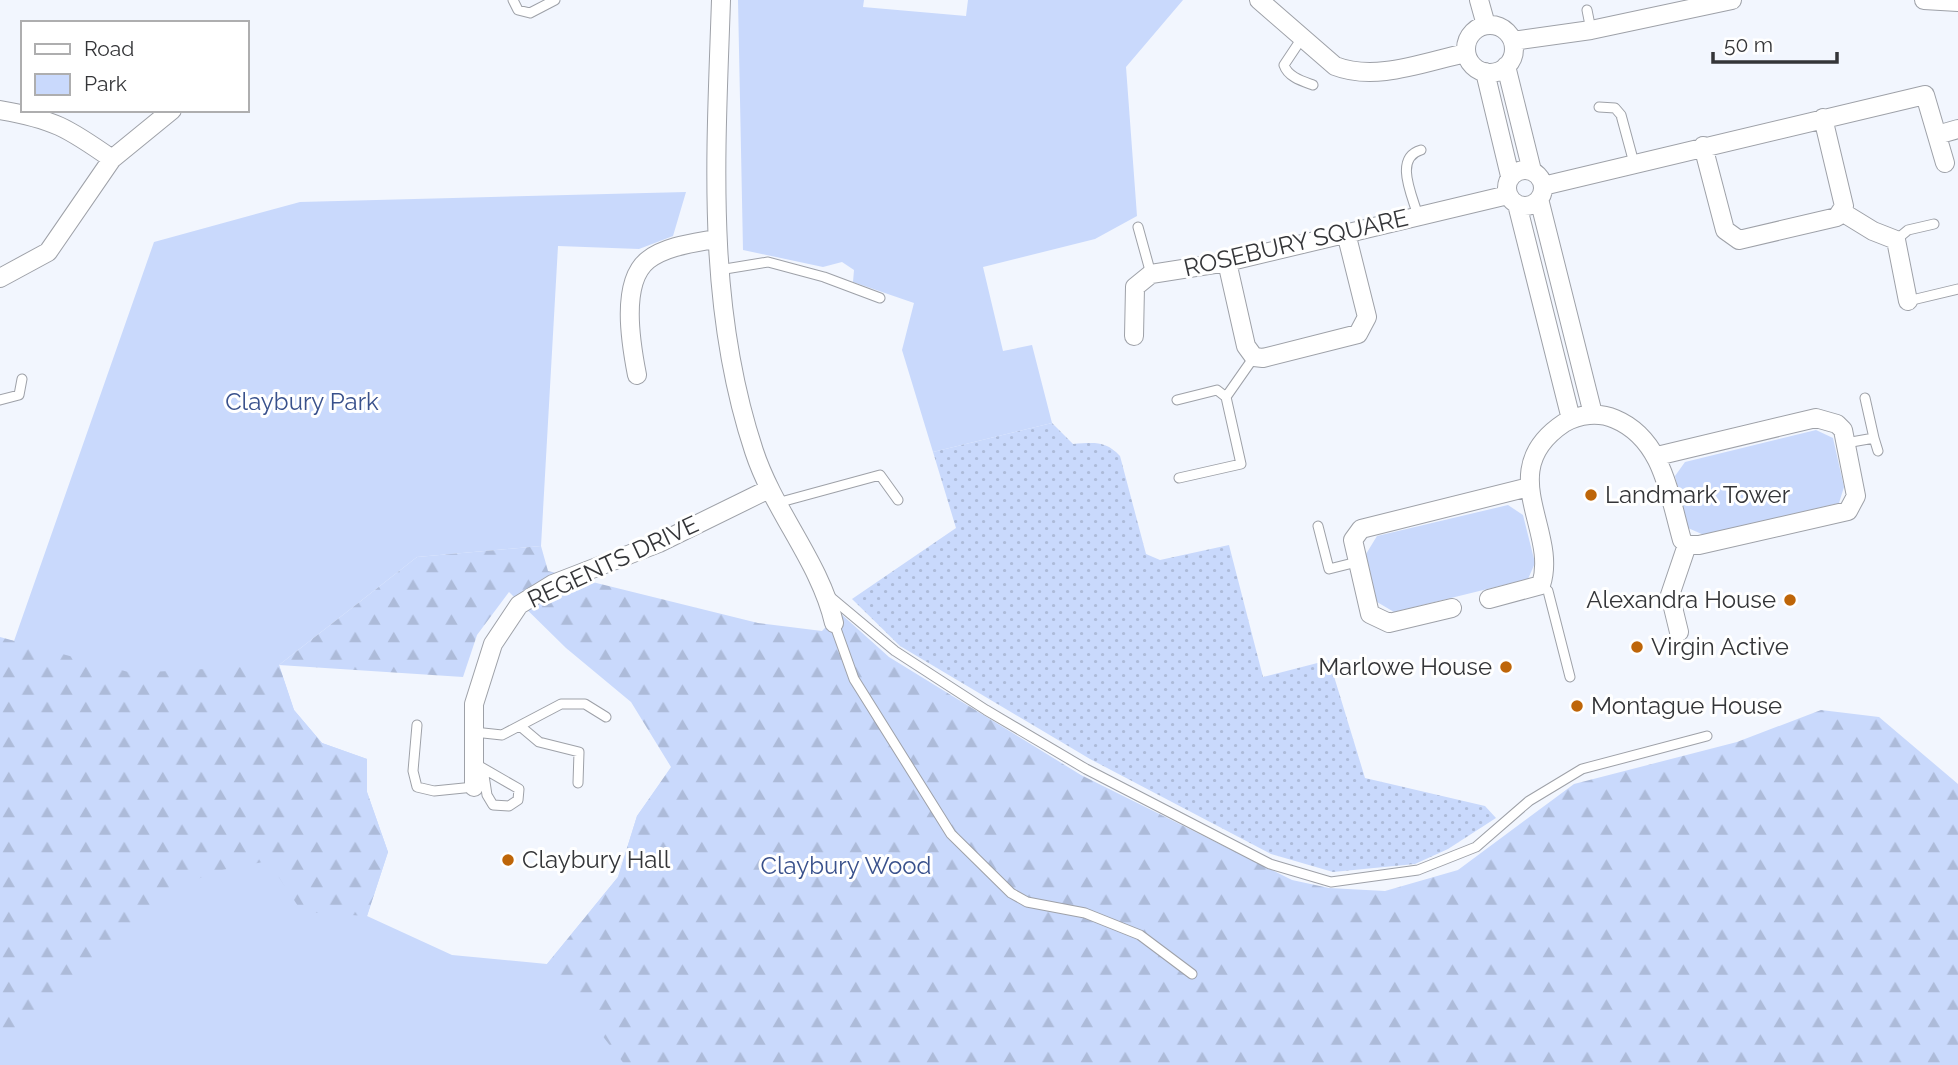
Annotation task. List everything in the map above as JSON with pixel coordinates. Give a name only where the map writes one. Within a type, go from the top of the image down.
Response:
[{"type":"street","points":[[721,0],[715,239],[734,381],[771,497],[827,594],[834,623]]},
{"type":"street","points":[[1259,0],[1335,66],[1367,74],[1466,52]]},
{"type":"street","points":[[1479,0],[1486,25]]},
{"type":"street","points":[[1513,41],[1591,30],[1732,0]]},
{"type":"street","points":[[1923,0],[1958,2]]},
{"type":"street","points":[[1486,25],[1505,30],[1513,41],[1514,53],[1499,72],[1485,72],[1471,64],[1466,52],[1470,35],[1486,25]]},
{"type":"street","points":[[1506,66],[1538,185],[1593,414]]},
{"type":"street","points":[[1485,72],[1510,176],[1507,185],[1571,419]]},
{"type":"street","points":[[1510,176],[1518,171],[1538,185],[1925,95],[1945,163]]},
{"type":"street","points":[[0,110],[37,117],[71,129],[111,159]]},
{"type":"street","points":[[0,278],[48,252],[111,159],[170,112]]},
{"type":"street","points":[[1703,146],[1725,230],[1739,240],[1837,217],[1842,212],[1844,206],[1823,118]]},
{"type":"street","points":[[1937,135],[1958,129]]},
{"type":"street","points":[[1513,200],[1530,205],[1538,185]]},
{"type":"street","name":"ROSEBURY SQUARE","points":[[1135,336],[1135,287],[1151,274],[1227,262],[1418,216],[1513,200]]},
{"type":"street","points":[[1842,212],[1873,231],[1896,240],[1908,301]]},
{"type":"street","points":[[1227,262],[1246,346],[1254,357],[1264,358],[1357,334],[1364,327],[1367,317],[1346,233]]},
{"type":"street","points":[[636,375],[629,332],[633,281],[647,260],[677,247],[715,239]]},
{"type":"street","points":[[1489,599],[1541,585],[1546,571],[1529,487],[1536,451],[1554,430],[1571,419],[1593,414],[1611,416],[1628,424],[1657,456],[1682,540],[1687,545],[1699,545],[1848,511],[1856,496],[1843,430],[1837,424],[1815,418],[1657,456]]},
{"type":"street","points":[[1452,608],[1390,624],[1370,614],[1352,543],[1361,529],[1529,487]]},
{"type":"street","name":"REGENTS DRIVE","points":[[474,787],[479,766],[474,732],[474,704],[493,644],[519,606],[553,584],[771,497]]},
{"type":"street","points":[[1679,632],[1670,594],[1687,545]]},
{"type":"lane","points":[[513,0],[518,10],[530,13],[555,0]]},
{"type":"lane","points":[[1587,10],[1591,30]]},
{"type":"lane","points":[[1302,38],[1284,65],[1286,71],[1313,85]]},
{"type":"lane","points":[[1599,107],[1615,108],[1621,115],[1634,163]]},
{"type":"lane","points":[[1418,216],[1405,168],[1409,157],[1421,150]]},
{"type":"lane","points":[[1896,240],[1908,230],[1934,224]]},
{"type":"lane","points":[[1138,227],[1151,274]]},
{"type":"lane","points":[[719,270],[768,262],[824,277],[880,298]]},
{"type":"lane","points":[[1908,301],[1958,289]]},
{"type":"lane","points":[[1226,397],[1254,357]]},
{"type":"lane","points":[[0,400],[19,395],[22,379]]},
{"type":"lane","points":[[1177,400],[1217,390],[1226,397],[1241,464],[1179,478]]},
{"type":"lane","points":[[1865,398],[1878,451]]},
{"type":"lane","points":[[1846,443],[1874,438]]},
{"type":"lane","points":[[771,497],[880,475],[898,500]]},
{"type":"lane","points":[[1318,526],[1329,569],[1357,562]]},
{"type":"lane","points":[[1541,585],[1548,591],[1570,677]]},
{"type":"lane","points":[[827,594],[895,651],[986,710],[1086,769],[1270,864],[1331,882],[1418,870],[1476,847],[1529,801],[1582,769],[1707,736]]},
{"type":"lane","points":[[834,623],[854,679],[951,834],[1011,893],[1027,902],[1085,913],[1140,935],[1192,974]]},
{"type":"lane","points":[[474,732],[502,735],[561,704],[585,704],[606,717]]},
{"type":"lane","points":[[417,725],[413,771],[416,787],[434,791],[474,787]]},
{"type":"lane","points":[[520,726],[539,742],[579,752],[578,783]]},
{"type":"lane","points":[[479,766],[519,789],[518,800],[509,806],[493,805],[487,795],[479,766]]},
{"type":"green space","points":[[738,0],[864,0],[863,7],[966,16],[968,0],[1183,0],[1126,67],[1137,216],[1095,239],[983,267],[1003,351],[1032,345],[1052,423],[933,452],[902,350],[914,303],[853,282],[854,270],[842,262],[823,267],[743,250]]},
{"type":"green space","name":"Claybury Park","points":[[686,192],[673,236],[639,249],[558,246],[541,546],[417,557],[279,665],[294,710],[322,743],[367,759],[367,792],[388,852],[367,916],[452,955],[547,964],[618,877],[637,816],[671,768],[1099,1065],[0,1065],[0,638],[14,641],[154,242],[300,202]]},
{"type":"green space","points":[[1052,423],[1073,444],[1104,445],[1120,456],[1146,554],[1160,560],[1229,545],[1263,677],[1329,660],[1365,778],[1485,806],[1496,818],[1448,849],[1415,864],[1333,872],[1271,854],[1090,759],[900,646],[852,599],[956,528],[933,452]]},
{"type":"green space","points":[[1816,430],[1833,438],[1844,487],[1839,503],[1704,535],[1688,528],[1675,476],[1685,462]]},
{"type":"green space","points":[[1508,505],[1523,515],[1535,563],[1528,579],[1394,612],[1377,602],[1366,554],[1377,536]]},
{"type":"green space","name":"Claybury Wood","points":[[541,546],[548,571],[758,623],[822,631],[840,613],[889,657],[1081,775],[1292,880],[1329,888],[1385,891],[1458,870],[1574,784],[1737,742],[1821,710],[1879,717],[1958,784],[1958,1065],[625,1065],[547,964],[618,877],[637,816],[671,767],[631,702],[566,648],[509,592],[477,635],[463,677],[279,665],[417,557]]},
{"type":"green space","points":[[0,637],[132,673],[279,665],[294,710],[322,743],[367,759],[367,792],[388,852],[367,916],[302,912],[268,861],[212,872],[157,900],[12,1041],[0,1049]]},
{"type":"place","name":"Landmark Tower","points":[[1591,495]]},
{"type":"place","name":"Alexandra House","points":[[1790,600]]},
{"type":"place","name":"Virgin Active","points":[[1637,647]]},
{"type":"place","name":"Marlowe House","points":[[1506,667]]},
{"type":"place","name":"Montague House","points":[[1577,706]]},
{"type":"place","name":"Claybury Hall","points":[[508,860]]}]
